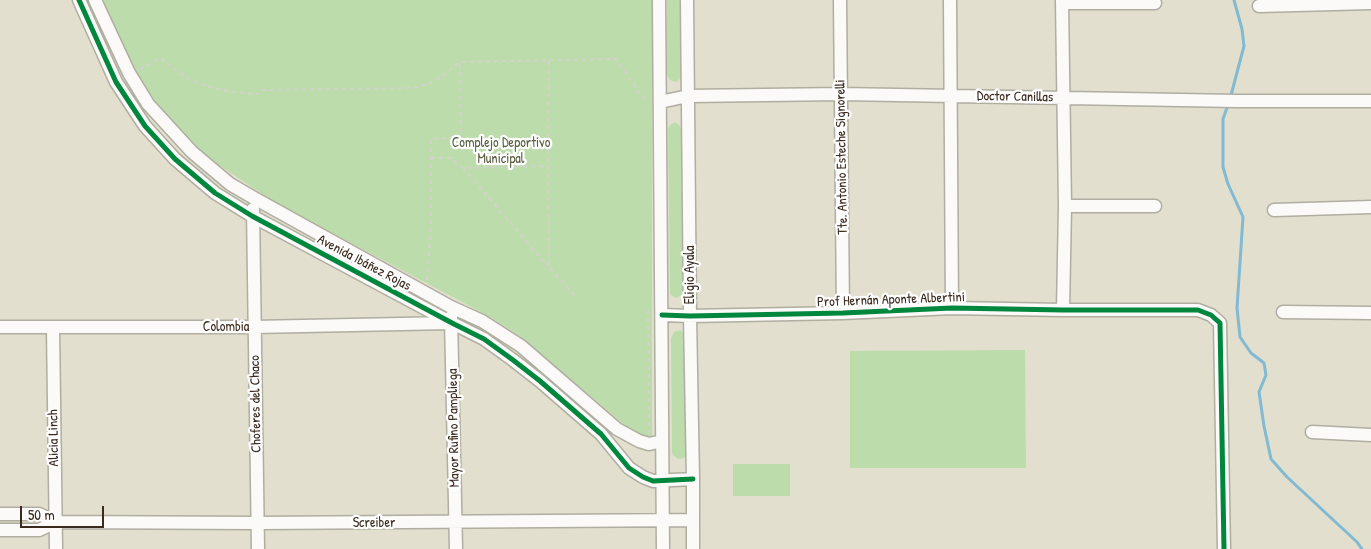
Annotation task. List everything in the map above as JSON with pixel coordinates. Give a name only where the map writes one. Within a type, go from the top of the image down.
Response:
[{"type":"street","name":"Avenida Ibáñez Rojas","points":[[79,0],[116,82],[145,126],[175,159],[215,193],[252,216],[484,339],[540,381],[601,434],[629,468],[643,477],[653,480],[693,479]]},
{"type":"street","name":"Avenida Ibáñez Rojas","points":[[95,0],[130,73],[148,104],[192,152],[230,184],[451,307],[482,320],[521,346],[617,429],[639,441],[649,444],[662,441]]},
{"type":"street","name":"Eligio Ayala","points":[[659,0],[663,549]]},
{"type":"street","name":"Eligio Ayala","points":[[687,0],[693,549]]},
{"type":"street","name":"Tte. Antonio Esteche Signorelli","points":[[840,0],[843,313]]},
{"type":"street","points":[[950,0],[952,308]]},
{"type":"street","points":[[1063,310],[1064,97],[1062,1],[1155,3]]},
{"type":"street","points":[[1259,6],[1371,3]]},
{"type":"street","name":"Doctor Canillas","points":[[660,102],[688,96],[841,94],[1217,101],[1371,101]]},
{"type":"street","name":"Choferes del Chaco","points":[[254,198],[252,216],[258,549]]},
{"type":"street","points":[[1064,206],[1155,206]]},
{"type":"street","points":[[1274,210],[1371,207]]},
{"type":"street","name":"Mayor Rufino Pampliega","points":[[451,307],[456,549]]},
{"type":"street","name":"Prof Hernán Aponte Albertini","points":[[662,315],[843,313],[952,308],[1198,310],[1211,314],[1220,323],[1224,549]]},
{"type":"street","points":[[1283,312],[1371,313]]},
{"type":"street","name":"Colombia","points":[[0,327],[254,327],[452,323]]},
{"type":"street","name":"Alicia Linch","points":[[52,327],[56,549]]},
{"type":"street","points":[[1312,432],[1371,435]]},
{"type":"street","name":"Screiber","points":[[0,514],[39,514],[56,522],[258,523],[693,520]]},
{"type":"street","name":"Screiber","points":[[0,530],[39,530],[56,522]]},
{"type":"path","points":[[143,75],[140,69],[162,58],[179,73],[199,84],[231,92],[259,94],[261,90],[414,88],[430,83],[460,62],[616,60],[647,102],[647,93]]},
{"type":"path","points":[[549,61],[549,267]]},
{"type":"path","points":[[422,277],[427,280],[431,227],[430,139],[461,137],[460,62]]},
{"type":"path","points":[[431,158],[451,158],[463,168],[577,298]]},
{"type":"path","points":[[463,168],[548,166]]},
{"type":"path","points":[[647,435],[649,433],[648,306]]},
{"type":"green space","name":"Complejo Deportivo Municipal","points":[[103,0],[652,0],[652,436],[646,439],[631,430],[518,335],[492,318],[274,202],[194,148],[158,105],[137,74]]},
{"type":"green space","points":[[667,0],[681,0],[681,78],[676,82],[670,80],[667,75]]},
{"type":"green space","points":[[675,122],[681,129],[683,292],[682,295],[676,298],[670,292],[668,129]]},
{"type":"green space","points":[[680,330],[685,334],[687,452],[684,458],[678,459],[672,452],[671,338],[674,332]]},
{"type":"green space","points":[[1025,350],[1026,468],[850,468],[850,351]]},
{"type":"green space","points":[[733,464],[790,464],[790,496],[733,496]]},
{"type":"waterway","points":[[1230,99],[1244,46],[1242,29],[1234,0]]},
{"type":"waterway","points":[[1228,105],[1223,119],[1223,167],[1228,184],[1243,217],[1237,308],[1240,337],[1251,353],[1264,363],[1266,375],[1259,392],[1271,459],[1287,477],[1357,542],[1362,549]]},
{"type":"cycle path","points":[[79,0],[116,82],[145,126],[175,159],[215,193],[252,216],[484,339],[540,381],[601,434],[629,468],[643,477],[653,481],[693,479]]},
{"type":"cycle path","points":[[662,315],[843,313],[952,308],[1198,310],[1211,315],[1220,323],[1224,549]]}]
